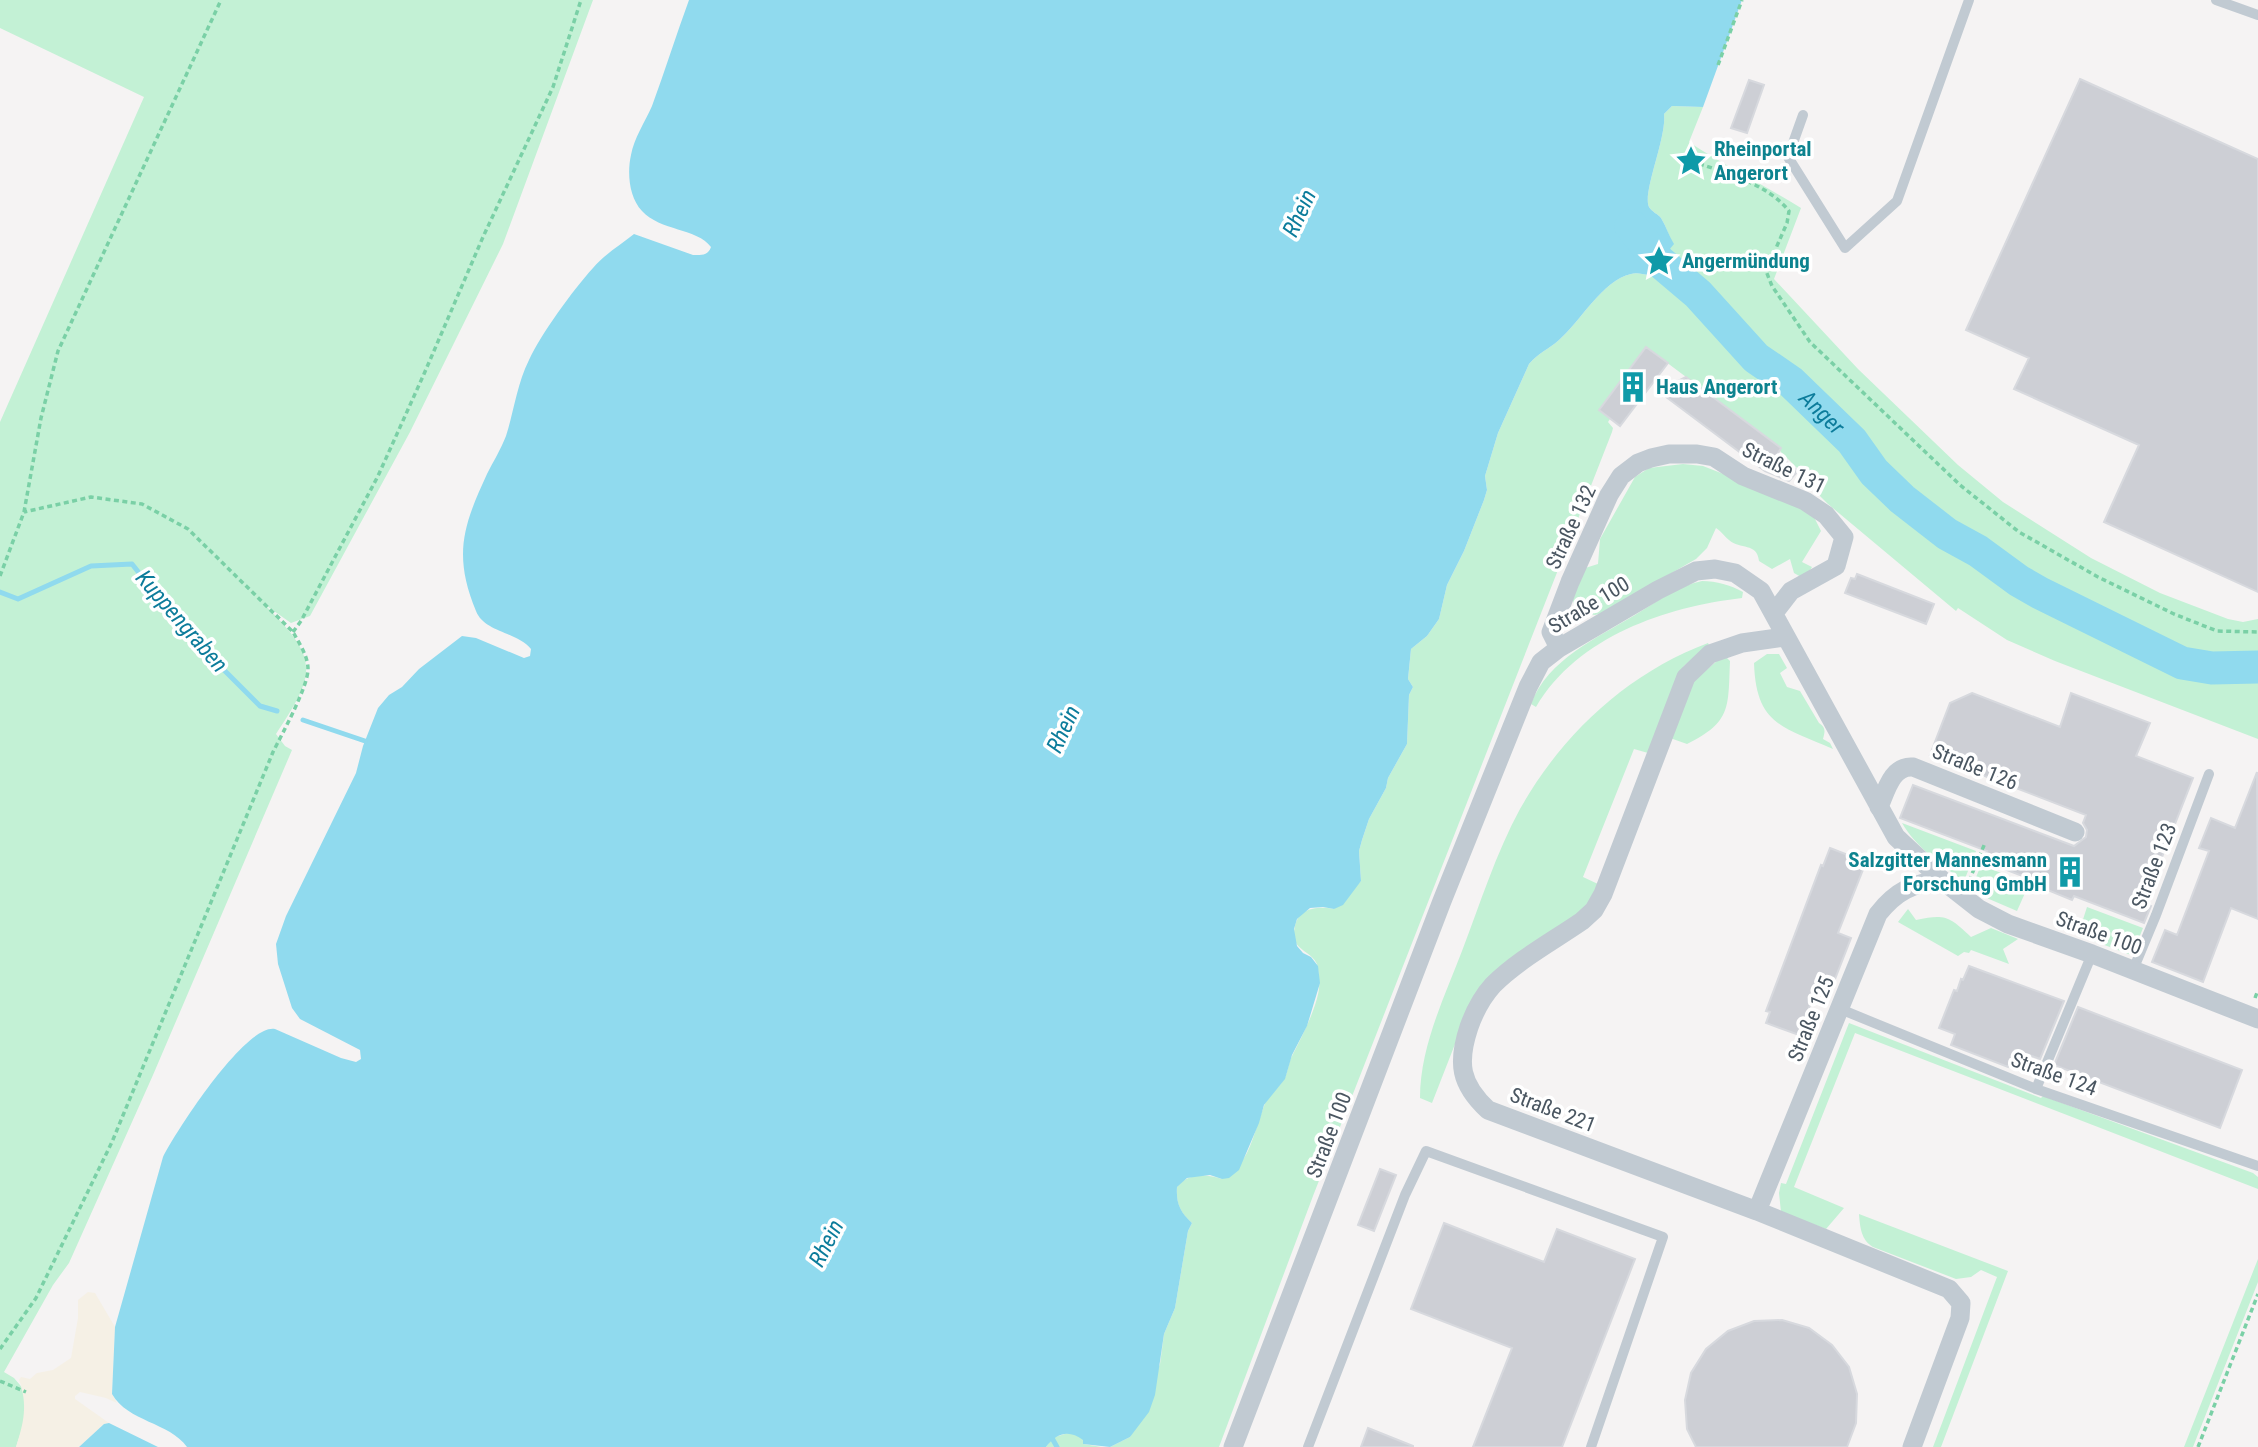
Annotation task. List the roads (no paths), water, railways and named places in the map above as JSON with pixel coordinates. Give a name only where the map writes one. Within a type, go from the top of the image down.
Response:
[{"type":"street","name":"Straße 131","points":[[1669,454],[1714,457],[1743,477],[1805,501],[1826,515],[1844,537],[1836,566],[1791,592],[1774,613]]},
{"type":"street","name":"Straße 132","points":[[1559,648],[1551,632],[1609,495],[1621,476],[1638,463],[1669,454]]},
{"type":"street","name":"Straße 100","points":[[1233,1447],[1442,901],[1528,687],[1541,662],[1559,648],[1696,571],[1715,569],[1735,573],[1761,591],[1896,837],[1942,880],[1979,909],[2008,924],[2258,1019]]},
{"type":"street","name":"Straße 221","points":[[1785,637],[1742,643],[1710,654],[1686,677],[1604,894],[1594,910],[1582,921],[1492,986],[1474,1014],[1463,1044],[1461,1063],[1465,1080],[1474,1097],[1488,1110],[1757,1211],[1949,1289],[1961,1303],[1960,1318],[1912,1447]]},
{"type":"street","name":"Straße 126","points":[[1879,807],[1890,781],[1898,771],[1905,766],[1913,767],[2075,832]]},
{"type":"street","name":"Straße 125","points":[[1757,1211],[1878,914],[1900,891],[1942,880]]},
{"type":"lane","points":[[1804,115],[1788,157],[1845,248],[1897,201],[1969,0]]},
{"type":"lane","points":[[2216,0],[2258,15]]},
{"type":"lane","name":"Straße 123","points":[[2133,970],[2209,775]]},
{"type":"lane","points":[[2036,1089],[2092,954]]},
{"type":"lane","name":"Straße 124","points":[[1840,1009],[2036,1089],[2258,1167]]},
{"type":"lane","points":[[1308,1447],[1405,1195],[1426,1151],[1663,1237],[1591,1447]]},
{"type":"water","name":"Rhein","points":[[689,0],[1742,0],[1703,107],[1672,106],[1664,114],[1648,200],[1649,207],[1661,218],[1674,244],[1648,275],[1633,273],[1611,284],[1559,340],[1532,360],[1498,433],[1485,476],[1487,490],[1484,500],[1447,585],[1439,619],[1427,636],[1411,649],[1408,679],[1413,687],[1409,695],[1407,744],[1369,819],[1359,851],[1361,881],[1343,905],[1334,909],[1310,908],[1297,919],[1294,929],[1297,946],[1318,966],[1320,983],[1307,1026],[1292,1055],[1285,1079],[1264,1105],[1239,1170],[1229,1178],[1210,1175],[1187,1178],[1177,1187],[1180,1207],[1192,1223],[1188,1231],[1175,1308],[1164,1334],[1155,1395],[1149,1412],[1130,1437],[1110,1447],[1083,1444],[1083,1440],[1073,1434],[1063,1434],[1054,1438],[1046,1447],[187,1447],[170,1432],[128,1411],[112,1394],[115,1327],[163,1157],[213,1081],[247,1043],[262,1032],[275,1029],[341,1058],[356,1062],[361,1059],[360,1050],[300,1019],[292,1008],[278,964],[276,944],[286,916],[356,773],[378,708],[389,695],[462,636],[476,638],[524,658],[530,656],[531,649],[525,643],[493,628],[480,618],[469,591],[463,557],[472,509],[506,436],[521,378],[541,338],[593,268],[634,234],[693,255],[701,255],[710,250],[711,247],[697,236],[658,222],[642,211],[634,199],[629,177],[632,149],[652,106]]},
{"type":"water","points":[[109,1423],[158,1447],[79,1447],[104,1424]]},
{"type":"waterway","name":"Anger","points":[[1631,226],[1659,261],[1698,294],[1756,358],[1791,382],[1852,441],[1874,472],[1902,499],[1947,534],[1978,551],[2040,593],[2182,663],[2212,668],[2258,667]]},
{"type":"waterway","name":"Kuppengraben","points":[[0,592],[18,599],[91,566],[132,564],[185,631],[260,706],[277,711]]},
{"type":"waterway","name":"Kuppengraben","points":[[303,720],[365,741]]},
{"type":"waterway","points":[[1052,1438],[1057,1447]]},
{"type":"place","name":"Rheinportal Angerort","points":[[1691,161]]},
{"type":"place","name":"Angermündung","points":[[1659,261]]},
{"type":"place","name":"Haus Angerort","points":[[1633,387]]},
{"type":"place","name":"Salzgitter Mannesmann Forschung GmbH","points":[[2070,872]]}]
